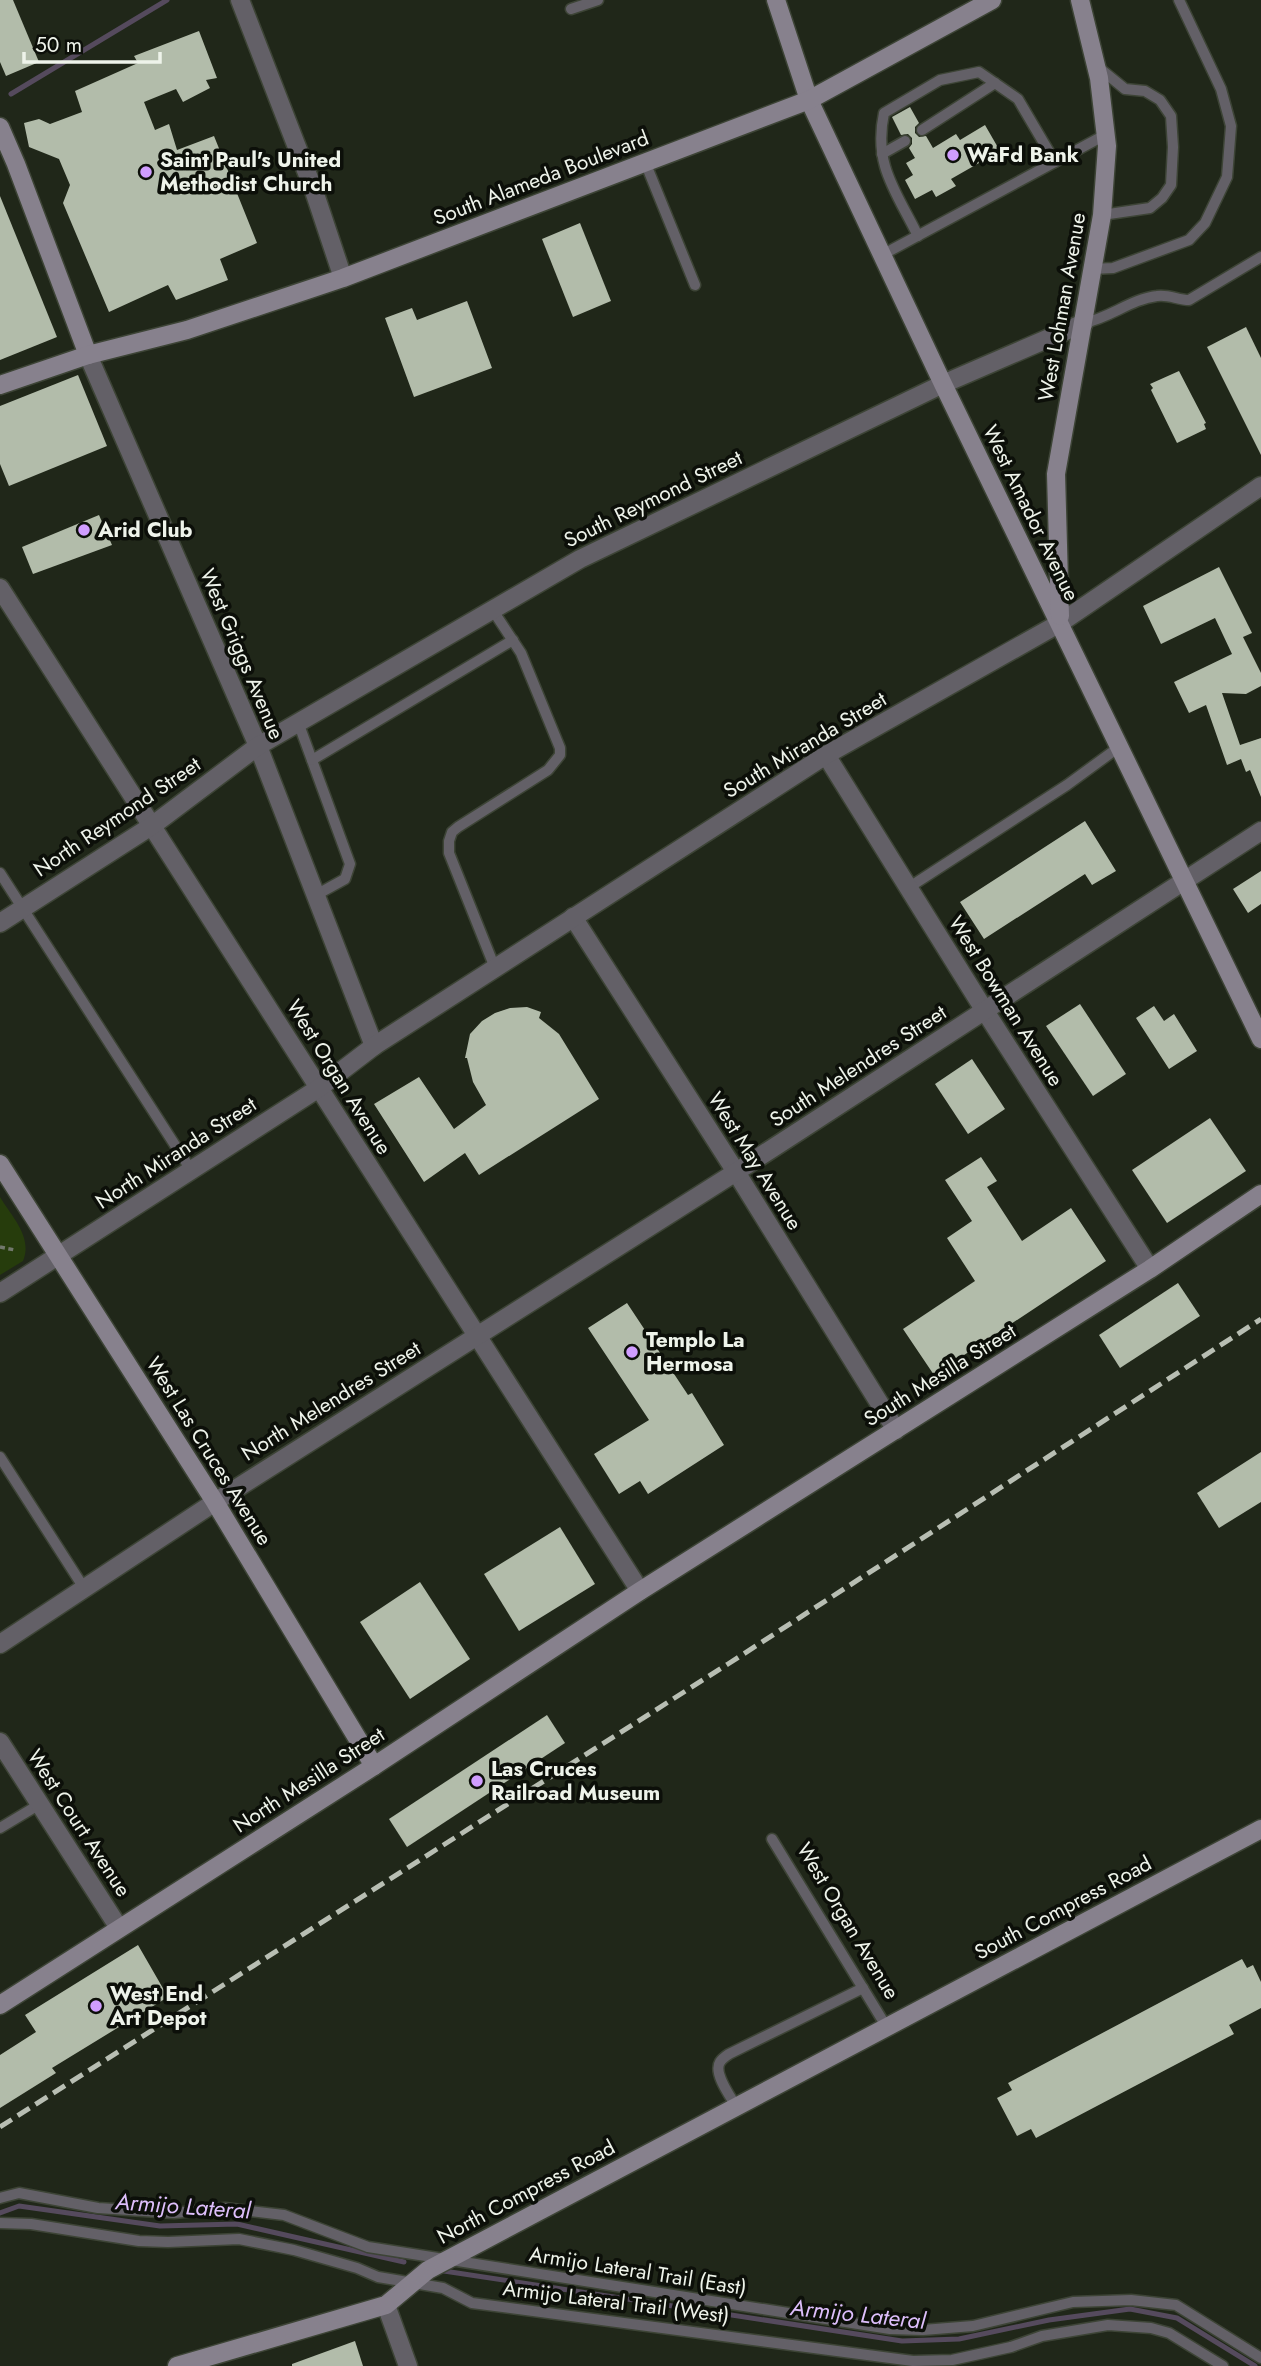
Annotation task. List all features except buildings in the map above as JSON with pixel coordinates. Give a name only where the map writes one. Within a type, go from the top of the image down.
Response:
[{"type":"street","points":[[240,0],[314,191],[343,278]]},
{"type":"street","name":"West Amador Avenue","points":[[776,0],[809,100],[943,384],[1261,1039]]},
{"type":"street","name":"South Alameda Boulevard","points":[[0,385],[88,355],[187,330],[343,278],[809,100],[992,0]]},
{"type":"street","name":"West Lohman Avenue","points":[[1060,623],[1056,474],[1102,215],[1107,146],[1095,64],[1080,0]]},
{"type":"street","name":"West Griggs Avenue","points":[[0,127],[88,355],[258,746],[374,1046]]},
{"type":"street","name":"South Reymond Street","points":[[258,746],[580,559],[943,384],[1084,323]]},
{"type":"street","name":"South Miranda Street","points":[[374,1046],[826,755],[1060,623],[1261,486]]},
{"type":"street","name":"West Organ Avenue","points":[[0,588],[640,1591]]},
{"type":"street","name":"North Reymond Street","points":[[0,923],[153,825],[258,746]]},
{"type":"street","name":"West Bowman Avenue","points":[[826,755],[1150,1269]]},
{"type":"street","name":"South Melendres Street","points":[[477,1336],[736,1172],[1261,831]]},
{"type":"street","name":"West May Avenue","points":[[573,917],[896,1430]]},
{"type":"street","name":"North Miranda Street","points":[[0,1293],[319,1088],[374,1046]]},
{"type":"street","name":"West Las Cruces Avenue","points":[[0,1164],[215,1502],[374,1766]]},
{"type":"street","name":"South Mesilla Street","points":[[640,1591],[1150,1269],[1261,1194]]},
{"type":"street","name":"North Melendres Street","points":[[0,1644],[215,1502],[477,1336]]},
{"type":"street","name":"North Mesilla Street","points":[[0,2004],[374,1766],[640,1591]]},
{"type":"street","name":"West Court Avenue","points":[[0,1742],[119,1928]]},
{"type":"street","name":"South Compress Road","points":[[886,2026],[1261,1829]]},
{"type":"street","name":"North Compress Road","points":[[177,2366],[386,2305],[428,2270],[886,2026]]},
{"type":"street","points":[[386,2305],[408,2366]]},
{"type":"lane","points":[[571,9],[598,0]]},
{"type":"lane","points":[[1092,269],[1113,268],[1189,240],[1205,223],[1227,177],[1231,126],[1221,89],[1180,0]]},
{"type":"lane","points":[[1095,64],[1125,89],[1145,92],[1160,100],[1171,116],[1173,147],[1171,185],[1162,198],[1150,208],[1102,215]]},
{"type":"lane","points":[[918,236],[883,165],[880,135],[884,113],[940,80],[979,72],[1018,99],[1055,162]]},
{"type":"lane","points":[[922,130],[995,83]]},
{"type":"lane","points":[[882,255],[1105,135]]},
{"type":"lane","points":[[882,154],[905,141]]},
{"type":"lane","points":[[645,162],[695,285]]},
{"type":"lane","points":[[1084,323],[1108,317],[1154,296],[1189,300],[1261,257]]},
{"type":"lane","points":[[492,609],[513,640],[557,739],[560,755],[548,770],[458,827],[452,832],[449,841],[453,863],[495,968]]},
{"type":"lane","points":[[312,760],[513,640]]},
{"type":"lane","points":[[298,722],[350,864],[345,879],[316,895]]},
{"type":"lane","points":[[908,888],[1067,785],[1119,747]]},
{"type":"lane","points":[[0,873],[191,1170]]},
{"type":"lane","points":[[0,1457],[85,1588]]},
{"type":"lane","points":[[0,1828],[40,1804]]},
{"type":"lane","name":"West Organ Avenue","points":[[772,1839],[886,2026]]},
{"type":"lane","points":[[736,2106],[718,2069],[729,2054],[863,1988]]},
{"type":"lane","name":"Armijo Lateral Trail (East)","points":[[0,2198],[19,2193],[98,2208],[174,2213],[225,2208],[284,2215],[368,2247],[890,2329],[923,2330],[974,2326],[1073,2302],[1131,2300],[1176,2305],[1261,2358]]},
{"type":"lane","name":"Armijo Lateral Trail (West)","points":[[0,2223],[31,2224],[139,2241],[239,2239],[294,2250],[357,2268],[378,2277],[443,2288],[472,2303],[913,2361],[952,2360],[1072,2329],[1108,2325],[1151,2328],[1169,2333],[1223,2366]]},
{"type":"path","points":[[0,1247],[15,1250]]},
{"type":"green space","points":[[0,1197],[20,1228],[25,1252],[23,1261],[0,1275]]},
{"type":"waterway","points":[[11,94],[167,0]]},
{"type":"waterway","name":"Armijo Lateral","points":[[0,2213],[19,2206],[160,2226],[237,2224],[404,2262]]},
{"type":"waterway","name":"Armijo Lateral","points":[[444,2271],[902,2341],[959,2339],[1049,2320],[1130,2309],[1177,2318],[1255,2366]]},
{"type":"railway","points":[[0,2127],[728,1664],[1261,1319]]},
{"type":"place","name":"WaFd Bank","points":[[953,155]]},
{"type":"place","name":"Saint Paul's United Methodist Church","points":[[146,172]]},
{"type":"place","name":"Arid Club","points":[[84,530]]},
{"type":"place","name":"Templo La Hermosa","points":[[632,1352]]},
{"type":"place","name":"Las Cruces Railroad Museum","points":[[477,1781]]},
{"type":"place","name":"West End Art Depot","points":[[96,2006]]}]
